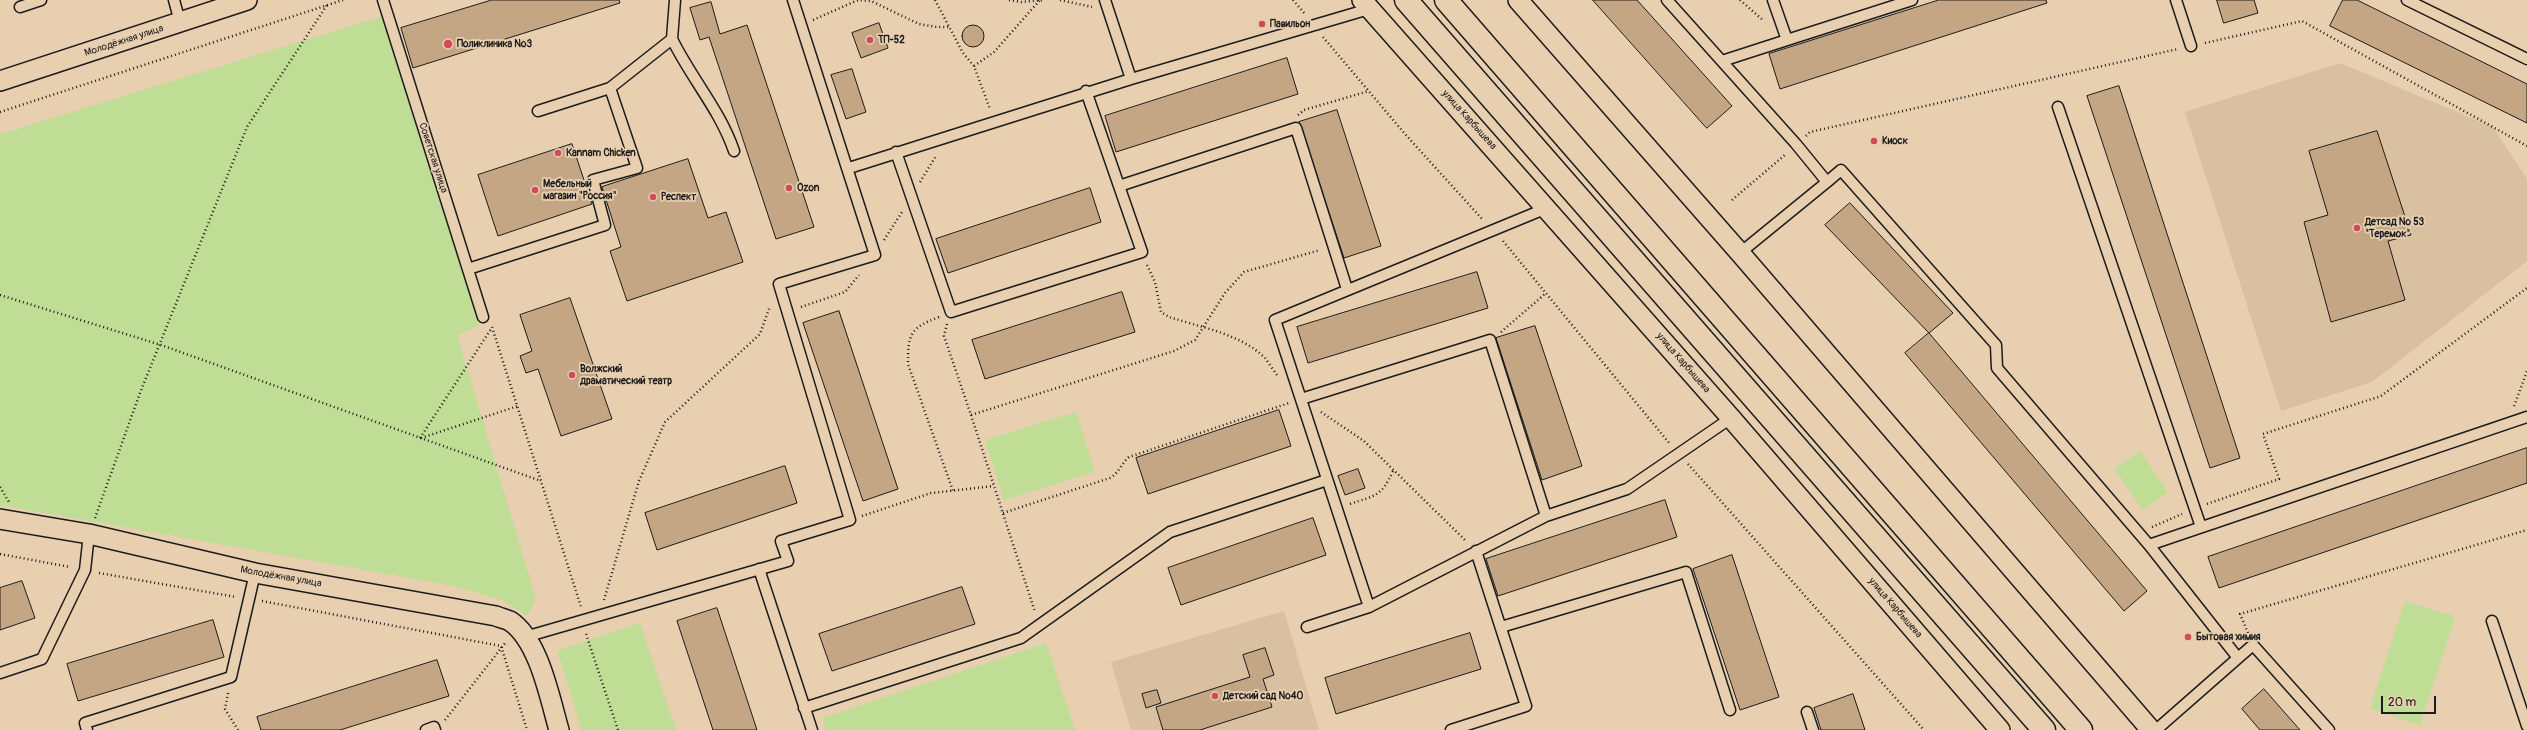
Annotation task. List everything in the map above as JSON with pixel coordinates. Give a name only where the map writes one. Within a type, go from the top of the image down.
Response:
[{"type":"street","name":"Молодёжная улица","points":[[0,81],[247,0]]},
{"type":"street","points":[[1406,0],[2044,730]]},
{"type":"street","points":[[1446,0],[2081,730]]},
{"type":"street","points":[[1518,0],[1740,253],[2151,730]]},
{"type":"street","name":"улица Карбышева","points":[[1366,4],[1731,418],[2000,730]]},
{"type":"street","name":"Молодёжная улица","points":[[0,519],[89,534],[255,573],[496,616],[510,621],[523,634],[539,664],[559,730]]},
{"type":"lane","points":[[20,7],[41,0]]},
{"type":"lane","points":[[174,0],[180,22]]},
{"type":"lane","name":"Советская улица","points":[[383,0],[483,317]]},
{"type":"lane","points":[[675,0],[672,39],[682,59],[726,127],[734,151]]},
{"type":"lane","points":[[523,634],[788,561],[782,541],[850,520],[779,284],[875,255],[849,168],[793,0]]},
{"type":"lane","points":[[1105,0],[1131,79]]},
{"type":"lane","points":[[1667,0],[1796,144],[1827,182]]},
{"type":"lane","points":[[1773,0],[1787,40]]},
{"type":"lane","points":[[1722,61],[1912,0]]},
{"type":"lane","points":[[2176,0],[2191,46]]},
{"type":"lane","points":[[2407,0],[2527,60]]},
{"type":"lane","points":[[849,168],[1086,91],[1313,25],[1366,4]]},
{"type":"lane","points":[[538,111],[610,88],[672,39]]},
{"type":"lane","points":[[468,269],[605,225],[593,180],[637,168],[610,88]]},
{"type":"lane","points":[[896,152],[951,312],[1142,252],[1086,91]]},
{"type":"lane","points":[[2058,107],[2201,527]]},
{"type":"lane","points":[[1120,186],[1296,128],[1347,289]]},
{"type":"lane","points":[[1740,253],[1841,170],[1996,345],[1997,368],[2149,545],[2238,658]]},
{"type":"lane","points":[[1369,607],[1275,320],[1347,289],[1547,208]]},
{"type":"lane","points":[[1301,399],[1490,340],[1546,516]]},
{"type":"lane","points":[[2149,545],[2527,417]]},
{"type":"lane","points":[[1307,627],[1369,607],[1546,516],[1626,489],[1731,418]]},
{"type":"lane","points":[[804,708],[1021,638],[1170,532],[1328,480]]},
{"type":"lane","points":[[0,673],[42,659],[85,570],[89,534]]},
{"type":"lane","points":[[1451,730],[1526,706],[1476,551]]},
{"type":"lane","points":[[759,569],[812,730]]},
{"type":"lane","points":[[1501,627],[1686,572],[1730,710]]},
{"type":"lane","points":[[87,730],[85,723],[232,677],[255,573]]},
{"type":"lane","points":[[2492,621],[2527,726]]},
{"type":"lane","points":[[2156,730],[2253,645],[2329,730]]},
{"type":"lane","points":[[1807,712],[1813,730]]},
{"type":"lane","points":[[426,730],[438,727]]},
{"type":"path","points":[[0,112],[343,0]]},
{"type":"path","points":[[802,26],[858,0],[871,1],[884,6],[919,24],[949,27]]},
{"type":"path","points":[[935,0],[963,53],[974,66],[994,121]]},
{"type":"path","points":[[1009,0],[1021,2],[1044,0]]},
{"type":"path","points":[[974,66],[994,52],[1040,0]]},
{"type":"path","points":[[1060,0],[1080,3],[1110,14]]},
{"type":"path","points":[[1293,0],[1369,91],[1493,230],[1678,454],[1924,730]]},
{"type":"path","points":[[89,534],[140,393],[161,345],[208,220],[247,127],[327,5]]},
{"type":"path","points":[[1732,200],[1810,132],[2302,21],[2527,146]]},
{"type":"path","points":[[1296,128],[1297,115],[1304,110],[1369,91]]},
{"type":"path","points":[[971,415],[1174,351],[1195,340],[1225,293],[1244,272],[1334,246]]},
{"type":"path","points":[[1142,252],[1155,282],[1161,312],[1169,317],[1228,336],[1264,358],[1278,376],[1301,399],[1364,441],[1476,551]]},
{"type":"path","points":[[583,618],[602,606],[639,481],[665,422],[760,334],[779,284]]},
{"type":"path","points":[[2149,528],[2194,508],[2279,479],[2263,434],[2381,396],[2527,288]]},
{"type":"path","points":[[1490,340],[1514,323],[1546,293]]},
{"type":"path","points":[[0,295],[161,345],[541,481]]},
{"type":"path","points":[[951,312],[944,336],[1040,625]]},
{"type":"path","points":[[951,312],[920,324],[912,333],[908,351],[908,364],[953,491]]},
{"type":"path","points":[[483,317],[492,327],[518,406],[618,730]]},
{"type":"path","points":[[420,438],[492,327]]},
{"type":"path","points":[[2508,423],[2527,371]]},
{"type":"path","points":[[1003,513],[1110,478],[1118,474],[1122,463],[1129,457],[1301,399]]},
{"type":"path","points":[[420,438],[518,406]]},
{"type":"path","points":[[1337,509],[1376,495],[1385,489],[1393,471]]},
{"type":"path","points":[[850,520],[917,497],[994,486]]},
{"type":"path","points":[[2253,645],[2240,614],[2527,530]]},
{"type":"path","points":[[0,554],[501,646]]},
{"type":"path","points":[[438,727],[501,646],[523,634]]},
{"type":"path","points":[[501,646],[527,730]]},
{"type":"path","points":[[232,677],[225,709],[238,730]]},
{"type":"shaded area","points":[[2340,63],[2493,127],[2527,179],[2527,261],[2372,382],[2281,411],[2185,112]]},
{"type":"shaded area","name":"Детский сад №40","points":[[1284,611],[1319,730],[1131,730],[1111,662]]},
{"type":"green space","points":[[383,16],[479,326],[457,335],[536,599],[527,616],[502,600],[454,586],[0,505],[0,134]]},
{"type":"green space","points":[[1076,412],[1095,472],[1004,500],[985,440]]},
{"type":"green space","points":[[2140,451],[2168,492],[2143,510],[2114,469]]},
{"type":"green space","points":[[2405,601],[2455,617],[2420,725],[2370,708]]},
{"type":"green space","points":[[640,623],[676,730],[582,730],[557,651]]},
{"type":"green space","points":[[1046,643],[1075,730],[826,730],[822,718]]},
{"type":"building","name":"Поликлиника №3","points":[[492,0],[619,0],[620,3],[413,68],[401,28]]},
{"type":"building","points":[[1593,0],[1637,0],[1732,106],[1707,128]]},
{"type":"building","points":[[1939,0],[2046,0],[2047,3],[1780,89],[1769,54]]},
{"type":"building","points":[[2217,0],[2254,0],[2258,13],[2224,23]]},
{"type":"building","points":[[2343,0],[2357,0],[2527,84],[2527,123],[2330,26]]},
{"type":"building","points":[[711,2],[720,34],[747,25],[814,227],[776,239],[709,37],[700,40],[690,8]]},
{"type":"building","name":"ТП-52","points":[[879,23],[888,48],[861,58],[852,33]]},
{"type":"building","points":[[973,25],[981,28],[984,36],[981,44],[973,47],[965,44],[962,36],[965,28]]},
{"type":"building","points":[[1287,58],[1298,94],[1116,152],[1105,116]]},
{"type":"building","points":[[852,69],[866,112],[846,119],[831,75]]},
{"type":"building","points":[[2119,86],[2240,458],[2210,468],[2087,96]]},
{"type":"building","points":[[1337,110],[1381,246],[1344,258],[1299,122]]},
{"type":"building","name":"Детсад № 53 \"Теремок\"","points":[[2377,131],[2411,235],[2388,241],[2405,300],[2331,322],[2304,222],[2328,215],[2309,151]]},
{"type":"building","name":"Мебельный магазин \"Россия\"","points":[[572,144],[592,204],[498,236],[478,175]]},
{"type":"building","points":[[688,159],[708,218],[726,212],[743,262],[627,301],[610,251],[621,247],[602,187]]},
{"type":"building","points":[[1090,188],[1101,222],[948,273],[936,239]]},
{"type":"building","points":[[1850,203],[1953,313],[1929,333],[1825,225]]},
{"type":"building","points":[[1477,272],[1488,308],[1308,363],[1297,327]]},
{"type":"building","points":[[1122,292],[1135,332],[985,379],[972,340]]},
{"type":"building","name":"Волжский драматический театр","points":[[570,298],[612,419],[561,436],[538,369],[526,373],[520,356],[532,351],[520,315]]},
{"type":"building","points":[[839,311],[898,489],[863,501],[803,323]]},
{"type":"building","points":[[1535,326],[1582,466],[1542,480],[1496,338]]},
{"type":"building","points":[[1929,333],[2147,591],[2124,611],[1905,353]]},
{"type":"building","points":[[1279,410],[1291,446],[1148,494],[1136,458]]},
{"type":"building","points":[[2527,448],[2527,483],[2219,588],[2208,557]]},
{"type":"building","points":[[785,466],[797,503],[657,550],[645,513]]},
{"type":"building","points":[[1358,469],[1365,488],[1345,495],[1338,476]]},
{"type":"building","points":[[1665,500],[1677,537],[1498,596],[1486,559]]},
{"type":"building","points":[[1313,518],[1326,555],[1181,605],[1168,568]]},
{"type":"building","points":[[1732,555],[1779,697],[1740,710],[1693,569]]},
{"type":"building","points":[[22,581],[35,618],[0,630],[0,588]]},
{"type":"building","points":[[962,587],[975,624],[832,671],[819,634]]},
{"type":"building","points":[[717,608],[757,730],[713,730],[677,621]]},
{"type":"building","points":[[213,620],[224,657],[78,701],[67,664]]},
{"type":"building","points":[[1470,633],[1481,669],[1336,714],[1325,678]]},
{"type":"building","points":[[1265,648],[1274,675],[1263,679],[1272,707],[1200,730],[1163,730],[1156,707],[1250,677],[1243,655]]},
{"type":"building","points":[[437,660],[449,696],[340,730],[261,730],[257,717]]},
{"type":"building","points":[[2264,689],[2300,730],[2260,730],[2242,709]]},
{"type":"building","points":[[1157,690],[1161,703],[1146,708],[1142,694]]},
{"type":"building","points":[[1853,694],[1865,730],[1821,730],[1814,708]]},
{"type":"place","name":"Павильон","points":[[1262,24]]},
{"type":"place","name":"ТП-52","points":[[870,40]]},
{"type":"place","name":"Поликлиника №3","points":[[448,44]]},
{"type":"place","name":"Киоск","points":[[1874,141]]},
{"type":"place","name":"Kannam Chicken","points":[[558,153]]},
{"type":"place","name":"Ozon","points":[[789,188]]},
{"type":"place","name":"Мебельный магазин \"Россия\"","points":[[535,190]]},
{"type":"place","name":"Респект","points":[[653,197]]},
{"type":"place","name":"Детсад № 53 \"Теремок\"","points":[[2357,228]]},
{"type":"place","name":"Волжский драматический театр","points":[[572,375]]},
{"type":"place","name":"Бытовая химия","points":[[2188,637]]},
{"type":"place","name":"Детский сад №40","points":[[1215,696]]}]
